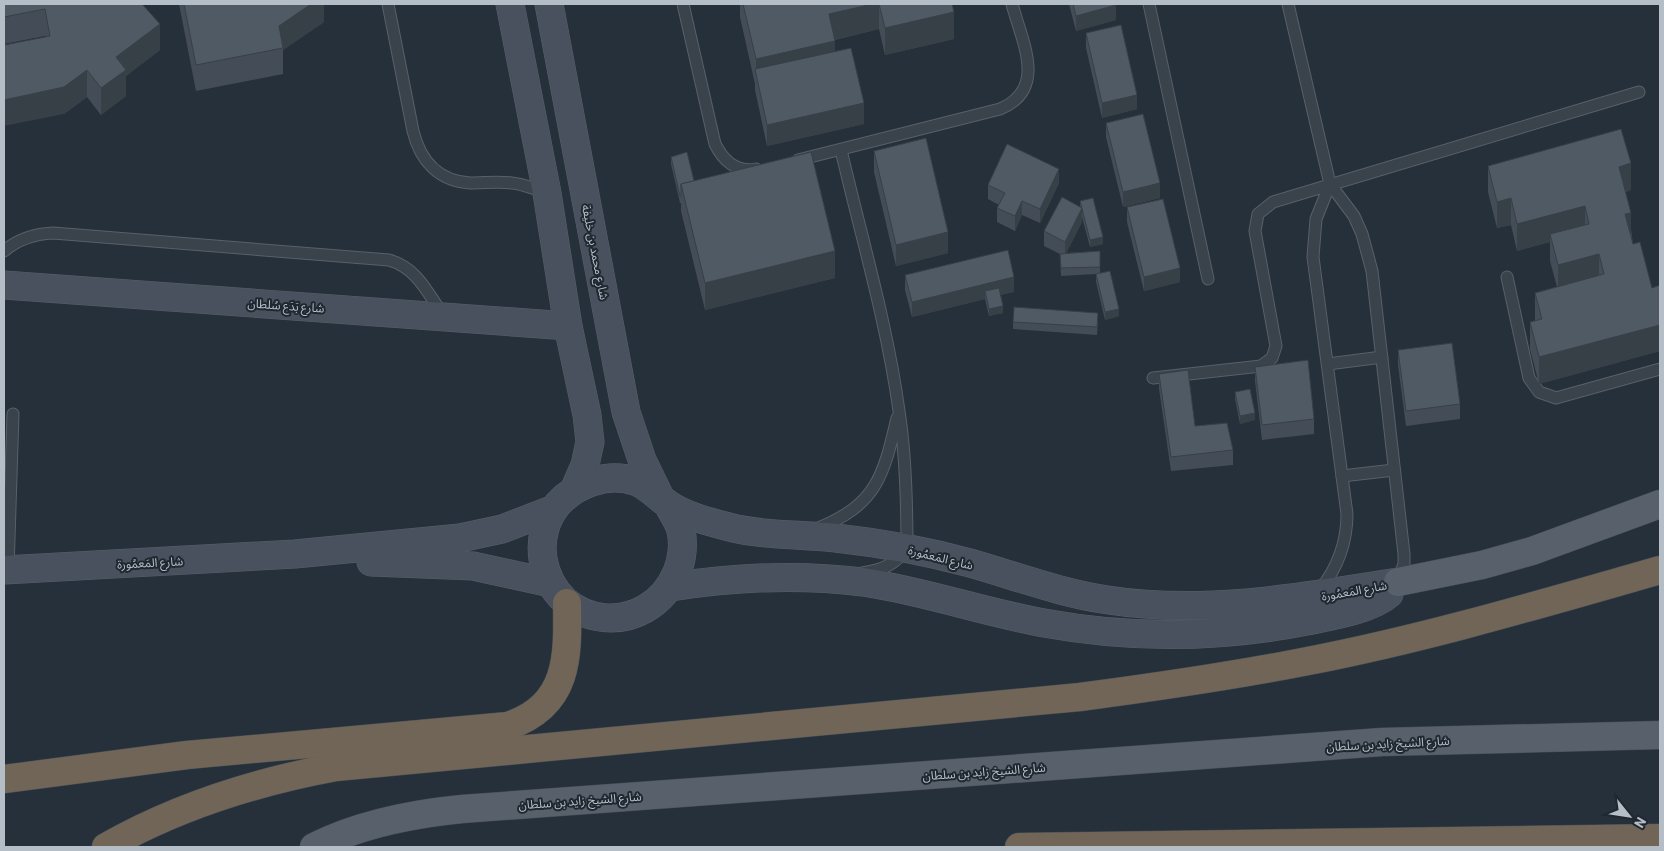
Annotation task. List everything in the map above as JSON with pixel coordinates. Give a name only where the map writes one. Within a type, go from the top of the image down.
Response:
[{"type":"highway","points":[[106,847],[162,818],[209,800],[288,776],[336,767],[1080,697],[1156,687],[1309,661],[1385,644],[1550,602],[1660,570]]},
{"type":"highway","points":[[4,779],[187,755],[508,726],[524,721],[546,703],[560,683],[568,640],[559,593]]},
{"type":"highway","points":[[1019,847],[1660,838]]},
{"type":"main road","points":[[510,4],[548,193],[568,326],[585,405],[590,442],[585,465],[575,488],[554,509],[542,538],[545,568],[559,593],[584,613],[603,618],[622,618],[641,612],[658,602],[670,587],[682,560],[681,531],[664,500],[633,481],[604,478],[575,488]]},
{"type":"main road","name":"شارع محمد بن خليفة","points":[[549,4],[626,412],[642,460],[664,500]]},
{"type":"main road","name":"شارع بَدَع سُلطان","points":[[4,285],[568,326]]},
{"type":"main road","name":"شارع المَعمُورة","points":[[664,500],[698,518],[731,527],[906,548],[970,563],[1041,586],[1118,602],[1180,606],[1315,596],[1398,582]]},
{"type":"main road","points":[[1398,582],[1474,567],[1532,551],[1660,504]]},
{"type":"main road","name":"شارع المَعمُورة","points":[[6,570],[295,554],[482,534],[502,529],[554,509]]},
{"type":"main road","name":"شارع المَعمُورة","points":[[295,554],[377,563],[473,566],[559,593]]},
{"type":"main road","name":"شارع المَعمُورة","points":[[670,587],[741,578],[824,579],[905,590],[1043,623],[1091,630],[1186,635],[1282,626],[1328,616],[1375,604],[1384,598],[1398,582]]},
{"type":"main road","name":"شارع الشيخ زايد بن سلطان","points":[[314,847],[356,830],[388,820],[424,813],[462,809],[1382,742],[1660,735]]},
{"type":"lane","points":[[388,4],[413,131],[417,147],[425,162],[438,173],[453,180],[470,183],[513,183],[548,193]]},
{"type":"lane","points":[[683,4],[715,144],[729,163],[739,168],[750,170],[771,166]]},
{"type":"lane","points":[[788,162],[841,150],[1013,104],[1023,94],[1028,81],[1028,67],[1012,4]]},
{"type":"lane","points":[[1150,4],[1208,279]]},
{"type":"lane","points":[[1288,4],[1330,184],[1354,216],[1362,234],[1372,271],[1404,554],[1404,564],[1398,582]]},
{"type":"lane","points":[[1154,378],[1261,366],[1272,358],[1276,346],[1255,231],[1258,214],[1273,202],[1639,92]]},
{"type":"lane","points":[[824,579],[885,568],[901,556],[906,548],[906,478],[899,409],[886,342],[841,150]]},
{"type":"lane","points":[[1315,596],[1337,564],[1344,546],[1347,514],[1313,257],[1316,219],[1330,184]]},
{"type":"lane","points":[[4,251],[16,242],[28,237],[53,233],[389,260],[409,268],[417,275],[444,316]]},
{"type":"lane","points":[[1507,277],[1529,378],[1539,392],[1547,396],[1564,397],[1660,369]]},
{"type":"lane","points":[[1328,364],[1382,357]]},
{"type":"lane","points":[[801,535],[838,520],[854,510],[868,496],[887,461],[899,409]]},
{"type":"lane","points":[[6,570],[13,414]]},
{"type":"lane","points":[[1342,476],[1394,470]]},
{"type":"building","points":[[4,4],[142,4],[160,24],[116,57],[126,70],[101,88],[87,70],[64,87],[4,100],[4,45],[50,36],[45,9],[4,17]]},
{"type":"building","points":[[184,4],[311,4],[279,26],[283,48],[196,65]]},
{"type":"building","points":[[743,4],[873,4],[829,14],[835,41],[756,59]]},
{"type":"building","points":[[879,4],[952,4],[954,12],[885,28]]},
{"type":"building","points":[[1073,4],[1116,4],[1116,5],[1076,16]]},
{"type":"building","points":[[1121,25],[1137,95],[1102,103],[1086,33]]},
{"type":"building","points":[[851,48],[864,103],[767,125],[755,69]]},
{"type":"building","points":[[1143,114],[1160,183],[1123,192],[1106,123]]},
{"type":"building","points":[[1621,129],[1631,163],[1619,167],[1631,213],[1625,214],[1633,244],[1640,242],[1652,288],[1660,285],[1660,325],[1539,357],[1530,322],[1542,319],[1535,293],[1604,274],[1599,254],[1558,265],[1550,234],[1589,224],[1585,206],[1517,224],[1511,198],[1497,202],[1488,166]]},
{"type":"building","points":[[926,138],[948,232],[896,245],[874,151]]},
{"type":"building","points":[[1007,144],[1059,169],[1040,209],[1022,201],[1015,216],[997,208],[1005,193],[988,185]]},
{"type":"building","points":[[687,152],[694,181],[681,184],[680,196],[671,157]]},
{"type":"building","points":[[811,152],[835,251],[705,283],[681,184]]},
{"type":"building","points":[[1062,197],[1082,208],[1065,242],[1044,231]]},
{"type":"building","points":[[1093,198],[1103,237],[1090,240],[1080,201]]},
{"type":"building","points":[[1163,199],[1180,268],[1144,277],[1127,207]]},
{"type":"building","points":[[1008,250],[1014,277],[912,302],[905,275]]},
{"type":"building","points":[[1100,251],[1100,267],[1061,268],[1060,254]]},
{"type":"building","points":[[1110,271],[1119,309],[1105,312],[1096,274]]},
{"type":"building","points":[[999,288],[1003,306],[989,309],[985,291]]},
{"type":"building","points":[[1014,307],[1098,313],[1097,327],[1013,322]]},
{"type":"building","points":[[1452,343],[1460,404],[1406,411],[1398,350]]},
{"type":"building","points":[[1308,360],[1314,419],[1262,425],[1255,367]]},
{"type":"building","points":[[1188,370],[1195,426],[1227,423],[1233,450],[1171,457],[1159,374]]},
{"type":"building","points":[[1250,389],[1255,413],[1240,416],[1235,392]]}]
